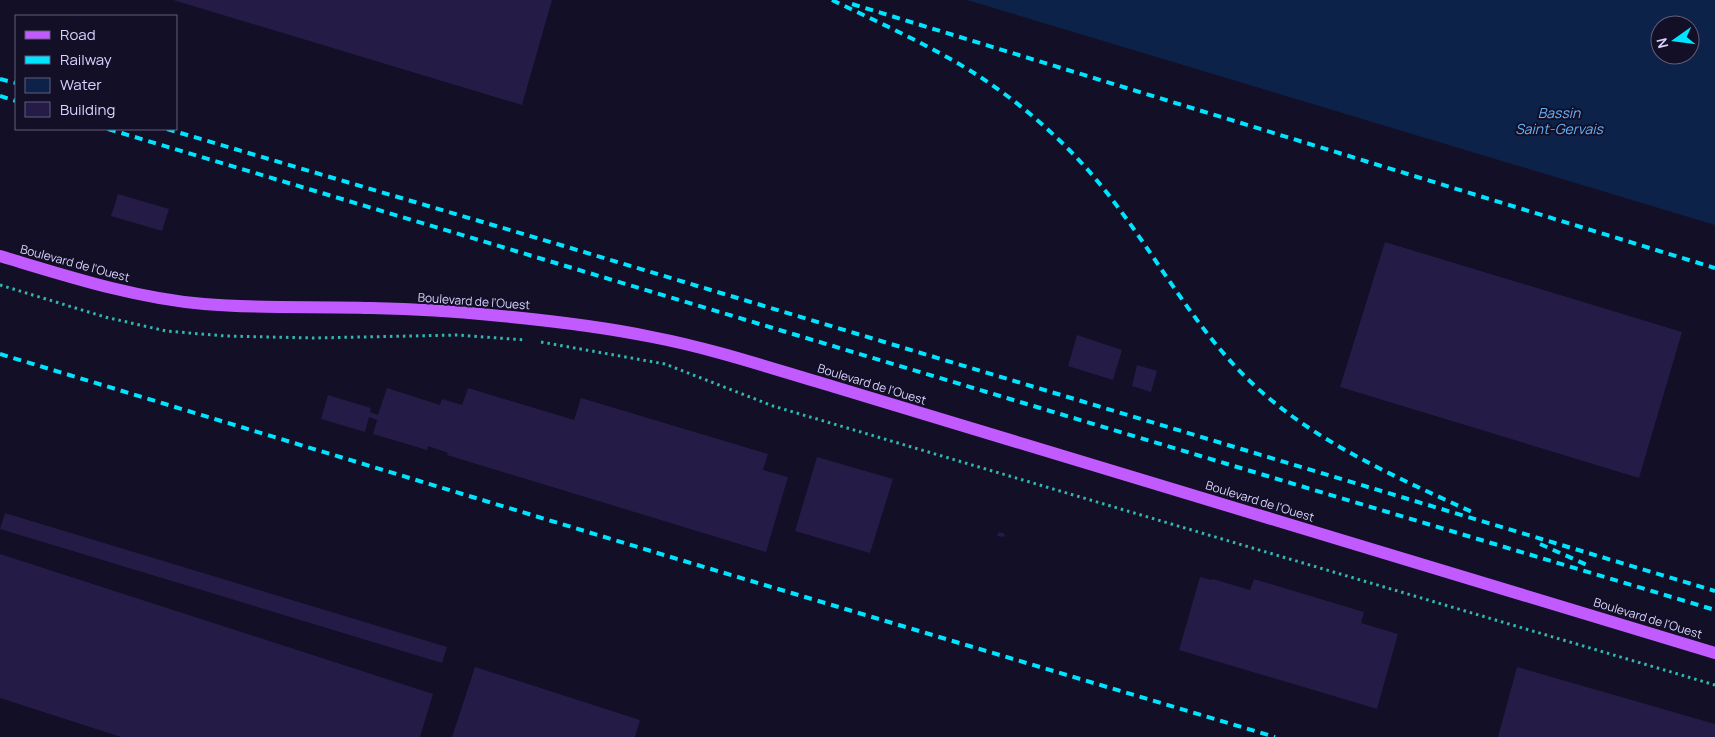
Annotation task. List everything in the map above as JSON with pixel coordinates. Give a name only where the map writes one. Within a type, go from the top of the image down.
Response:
[{"type":"main road","name":"Boulevard de l'Ouest","points":[[0,256],[110,288],[152,297],[203,304],[371,308],[489,315],[600,328],[653,337],[707,350],[838,388],[1715,653]]},
{"type":"path","points":[[0,284],[105,317],[166,331],[225,336],[314,338],[458,335],[534,341],[665,364],[773,406],[1715,685]]},
{"type":"water","name":"Bassin Saint-Gervais","points":[[742,0],[1715,0],[1715,294]]},
{"type":"pier","points":[[742,0],[967,0],[1715,225],[1715,294]]},
{"type":"building","points":[[173,0],[552,0],[522,105]]},
{"type":"building","points":[[118,194],[169,209],[162,231],[111,216]]},
{"type":"building","points":[[1385,242],[1682,332],[1639,478],[1340,387]]},
{"type":"building","points":[[1077,335],[1122,350],[1113,380],[1068,366]]},
{"type":"building","points":[[1137,365],[1157,371],[1151,392],[1132,386]]},
{"type":"building","points":[[387,388],[440,405],[442,399],[462,405],[468,388],[574,420],[581,398],[768,454],[763,470],[788,477],[766,552],[447,455],[448,453],[428,446],[427,450],[373,434],[377,420],[369,417],[365,432],[321,419],[328,395],[371,408],[370,412],[378,415]]},
{"type":"building","points":[[817,457],[893,479],[870,553],[795,531]]},
{"type":"building","points":[[5,513],[447,647],[442,663],[0,529]]},
{"type":"building","points":[[999,532],[1005,534],[1004,537],[997,536]]},
{"type":"building","points":[[0,554],[433,694],[420,737],[121,737],[0,698]]},
{"type":"building","points":[[1200,577],[1250,590],[1254,579],[1364,612],[1361,623],[1398,634],[1377,709],[1179,650]]},
{"type":"building","points":[[475,667],[640,720],[635,737],[452,737]]},
{"type":"building","points":[[1517,667],[1715,724],[1715,737],[1498,737]]},
{"type":"railway","points":[[832,0],[922,44],[974,73],[1007,95],[1053,134],[1081,162],[1115,203],[1210,337],[1232,363],[1279,406],[1304,425],[1358,457],[1472,512]]},
{"type":"railway","points":[[852,4],[1715,268]]},
{"type":"railway","points":[[0,79],[15,83]]},
{"type":"railway","points":[[0,96],[15,101]]},
{"type":"railway","points":[[111,130],[1715,610]]},
{"type":"railway","points":[[170,130],[1715,591]]},
{"type":"railway","points":[[0,354],[1275,737]]},
{"type":"railway","points":[[1540,544],[1587,565]]}]
